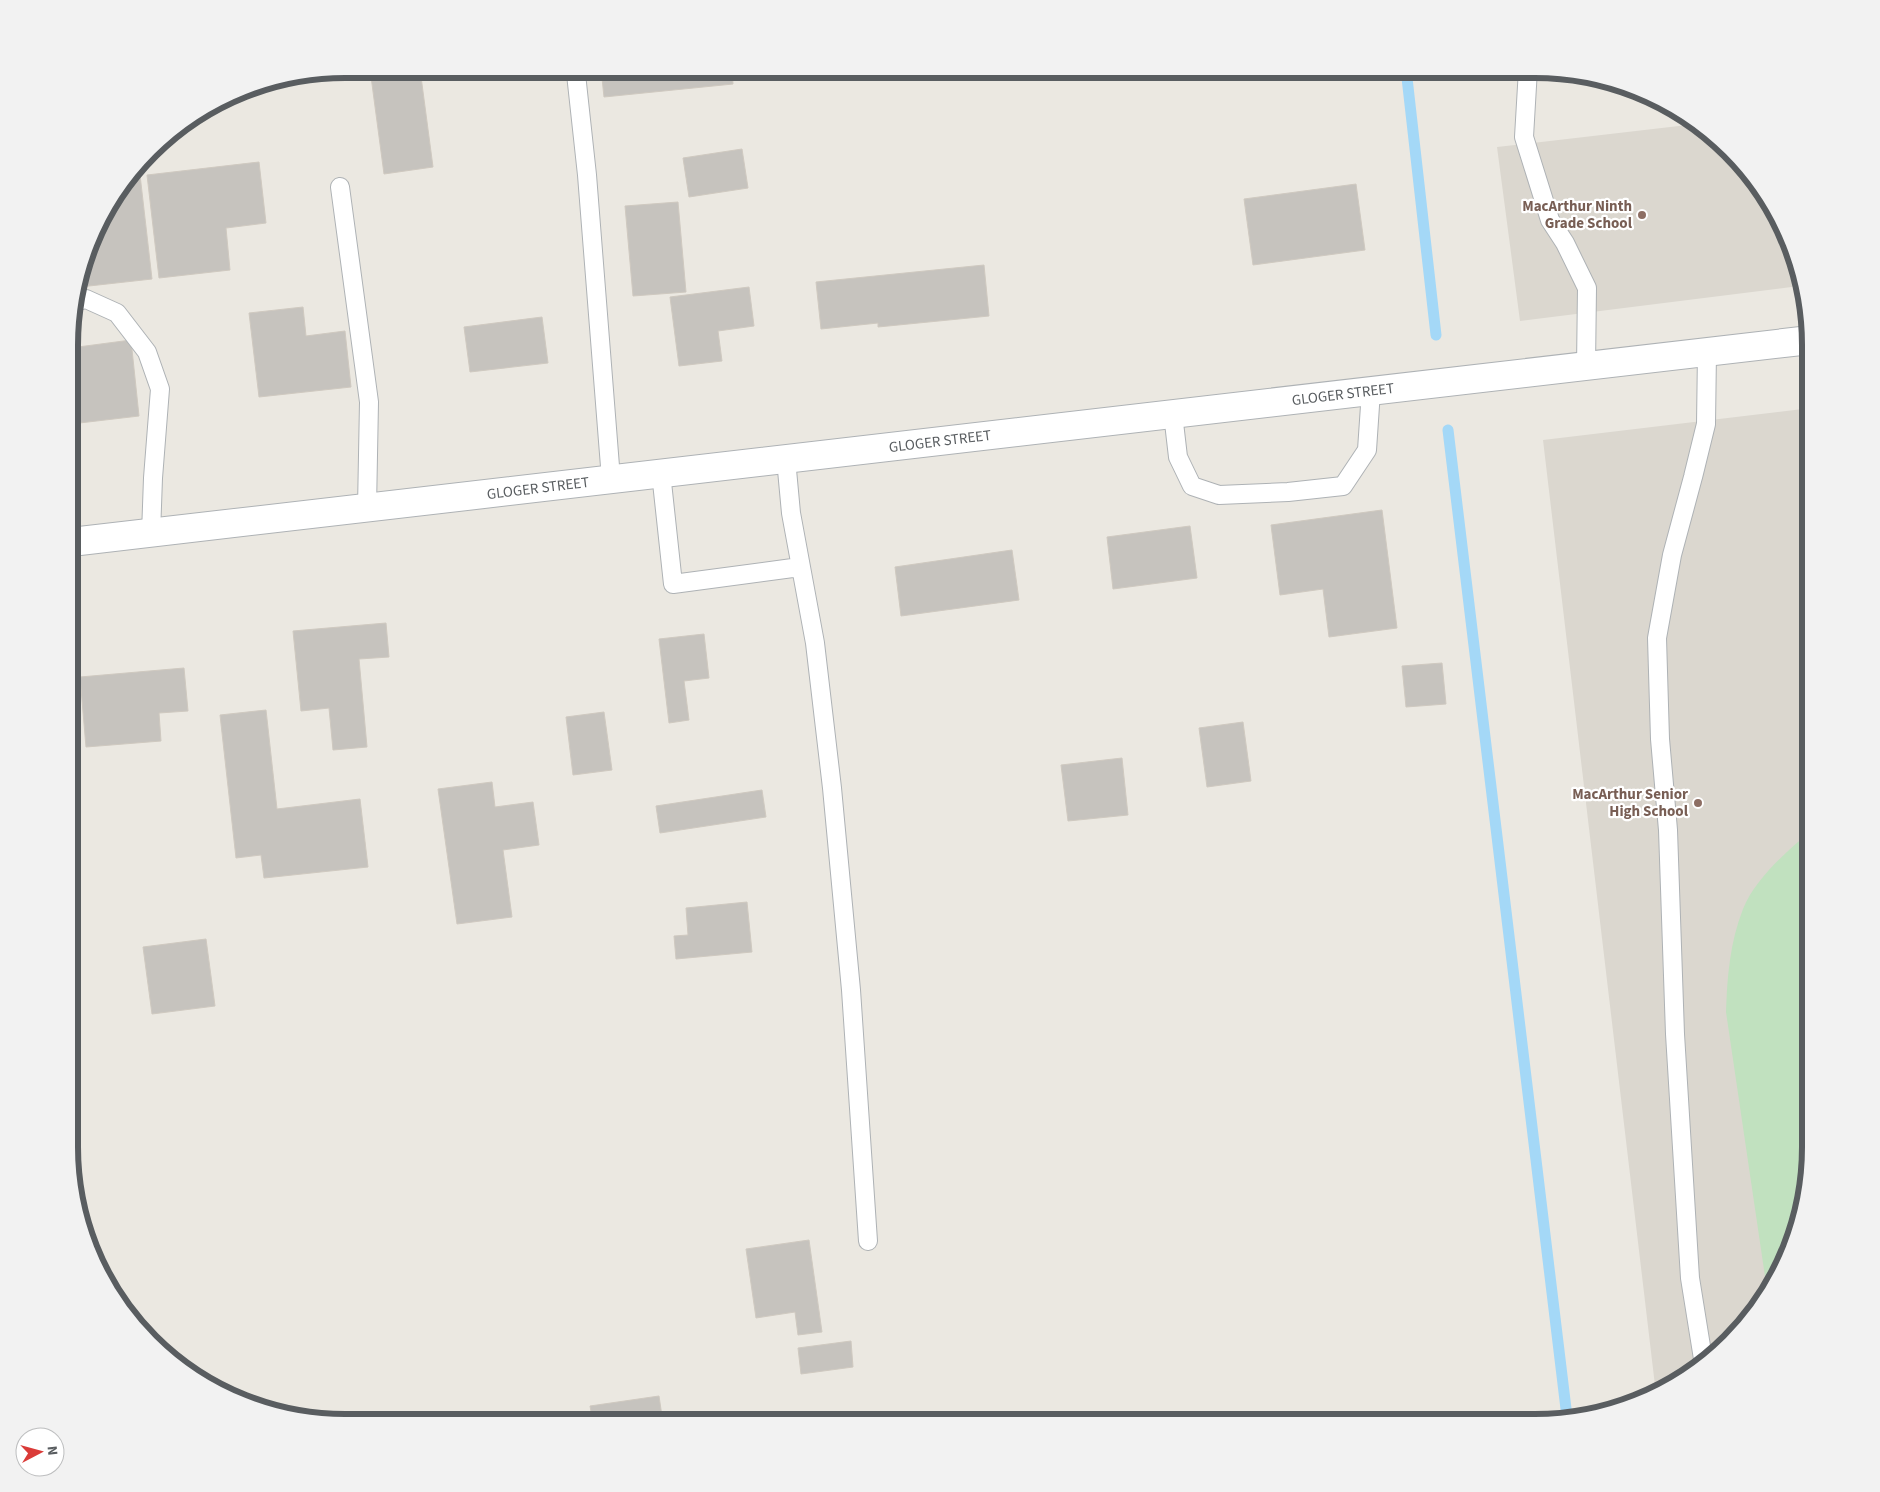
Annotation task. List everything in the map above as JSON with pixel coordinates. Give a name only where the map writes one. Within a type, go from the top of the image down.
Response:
[{"type":"street","name":"GLOGER STREET","points":[[78,541],[1802,341]]},
{"type":"lane","points":[[576,77],[587,175],[611,479]]},
{"type":"lane","points":[[1528,77],[1524,137],[1550,220],[1587,288],[1586,366]]},
{"type":"lane","points":[[340,187],[369,402],[367,508]]},
{"type":"lane","points":[[82,300],[86,299],[117,313],[147,352],[160,389],[151,534]]},
{"type":"lane","points":[[1702,1355],[1690,1278],[1675,1034],[1668,830],[1660,739],[1657,638],[1672,555],[1706,424],[1707,352]]},
{"type":"lane","points":[[1173,414],[1178,457],[1192,486],[1220,495],[1288,492],[1343,486],[1367,450],[1372,391]]},
{"type":"lane","points":[[786,459],[791,514],[815,643],[832,788],[851,990],[868,1241]]},
{"type":"lane","points":[[661,473],[673,584],[800,567]]},
{"type":"shaded area","name":"MacArthur Ninth Grade School","points":[[1687,125],[1724,156],[1757,196],[1767,211],[1782,243],[1795,286],[1520,321],[1497,147]]},
{"type":"shaded area","name":"MacArthur Senior High School","points":[[1802,409],[1802,1165],[1800,1182],[1793,1216],[1782,1249],[1767,1281],[1757,1296],[1736,1323],[1711,1348],[1684,1369],[1655,1386],[1543,440]]},
{"type":"green space","points":[[1802,839],[1802,1165],[1797,1199],[1788,1233],[1766,1283],[1726,1012],[1728,973],[1735,934],[1748,898],[1763,876]]},
{"type":"building","points":[[371,77],[421,77],[433,167],[384,174]]},
{"type":"building","points":[[602,77],[733,77],[733,84],[604,97]]},
{"type":"building","points":[[742,149],[748,188],[689,197],[683,158]]},
{"type":"building","points":[[259,162],[266,223],[226,228],[230,270],[159,278],[147,175]]},
{"type":"building","points":[[140,174],[152,279],[85,286],[92,259],[105,227],[113,211]]},
{"type":"building","points":[[1356,184],[1365,250],[1253,265],[1244,199]]},
{"type":"building","points":[[678,202],[686,292],[633,296],[625,206]]},
{"type":"building","points":[[984,265],[989,316],[878,327],[878,323],[821,329],[816,282]]},
{"type":"building","points":[[749,287],[754,326],[718,331],[722,361],[679,366],[670,297]]},
{"type":"building","points":[[303,307],[306,336],[345,331],[351,387],[259,397],[249,313]]},
{"type":"building","points":[[542,317],[548,363],[470,372],[464,327]]},
{"type":"building","points":[[131,340],[139,416],[78,423],[78,370],[80,370],[78,347]]},
{"type":"building","points":[[1382,510],[1397,628],[1329,637],[1323,589],[1280,595],[1271,525]]},
{"type":"building","points":[[1190,526],[1197,578],[1113,589],[1107,537]]},
{"type":"building","points":[[1012,550],[1019,600],[901,616],[895,567]]},
{"type":"building","points":[[386,623],[389,657],[359,659],[367,747],[333,750],[329,708],[301,711],[293,631]]},
{"type":"building","points":[[704,634],[709,678],[684,681],[689,720],[669,723],[659,639]]},
{"type":"building","points":[[1442,663],[1446,704],[1406,707],[1402,666]]},
{"type":"building","points":[[184,668],[188,711],[159,713],[161,741],[86,747],[80,677]]},
{"type":"building","points":[[266,710],[277,809],[360,799],[368,867],[264,878],[261,855],[236,858],[220,715]]},
{"type":"building","points":[[604,712],[612,770],[573,775],[566,717]]},
{"type":"building","points":[[1243,722],[1251,781],[1207,787],[1199,728]]},
{"type":"building","points":[[1122,758],[1128,815],[1068,821],[1061,765]]},
{"type":"building","points":[[492,782],[495,807],[533,802],[539,845],[503,850],[512,917],[457,924],[438,789]]},
{"type":"building","points":[[762,790],[766,817],[660,833],[656,806]]},
{"type":"building","points":[[747,902],[752,952],[676,959],[674,936],[688,935],[686,908]]},
{"type":"building","points":[[206,939],[215,1006],[152,1014],[143,947]]},
{"type":"building","points":[[809,1240],[822,1332],[798,1335],[795,1312],[756,1318],[746,1249]]},
{"type":"building","points":[[851,1341],[853,1367],[801,1374],[798,1348]]},
{"type":"building","points":[[659,1396],[662,1414],[591,1414],[590,1406]]},
{"type":"waterway","points":[[1407,77],[1436,335]]},
{"type":"waterway","points":[[1448,430],[1566,1412]]},
{"type":"place","name":"MacArthur Ninth Grade School","points":[[1642,215]]},
{"type":"place","name":"MacArthur Senior High School","points":[[1698,803]]}]
